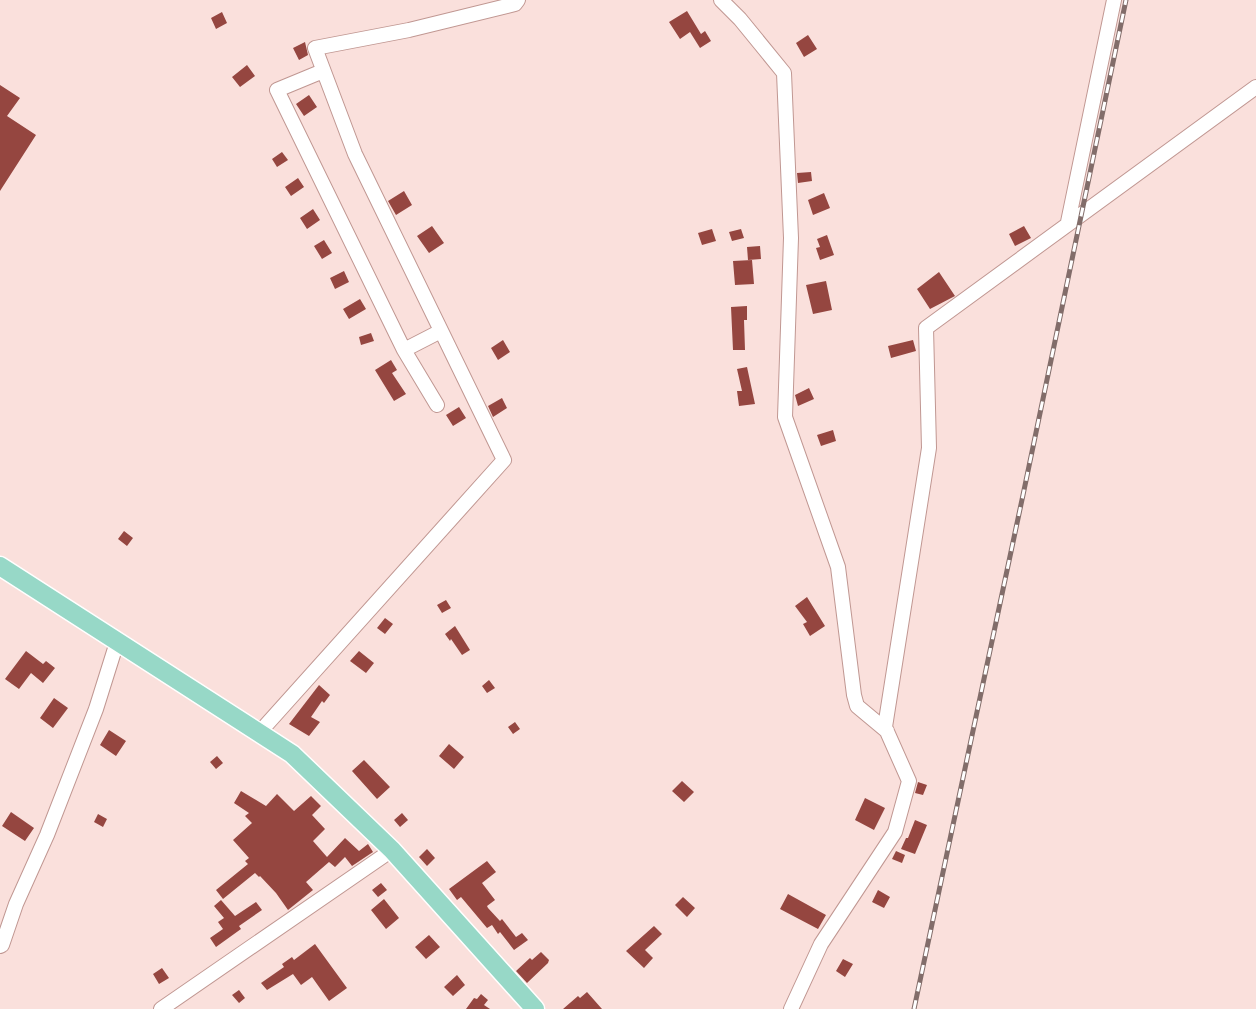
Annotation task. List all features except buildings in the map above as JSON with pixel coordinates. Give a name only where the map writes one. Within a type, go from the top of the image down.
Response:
[{"type":"main road","points":[[0,566],[292,754],[392,850],[535,1009]]},
{"type":"street","points":[[260,733],[504,460],[355,154],[315,48],[409,30],[515,4],[518,0]]},
{"type":"street","points":[[721,0],[740,19],[784,73],[791,238],[785,417],[838,567],[857,706],[886,731]]},
{"type":"street","points":[[1068,222],[1114,0]]},
{"type":"street","points":[[323,71],[277,90],[404,350],[436,405]]},
{"type":"street","points":[[791,1009],[821,944],[895,832],[909,781],[885,727],[930,448],[926,328],[1068,222],[1256,87]]},
{"type":"street","points":[[404,350],[441,331]]},
{"type":"street","points":[[0,946],[47,835],[96,709],[117,642]]},
{"type":"street","points":[[161,1009],[392,850]]},
{"type":"railway","points":[[914,1009],[1126,0]]}]
